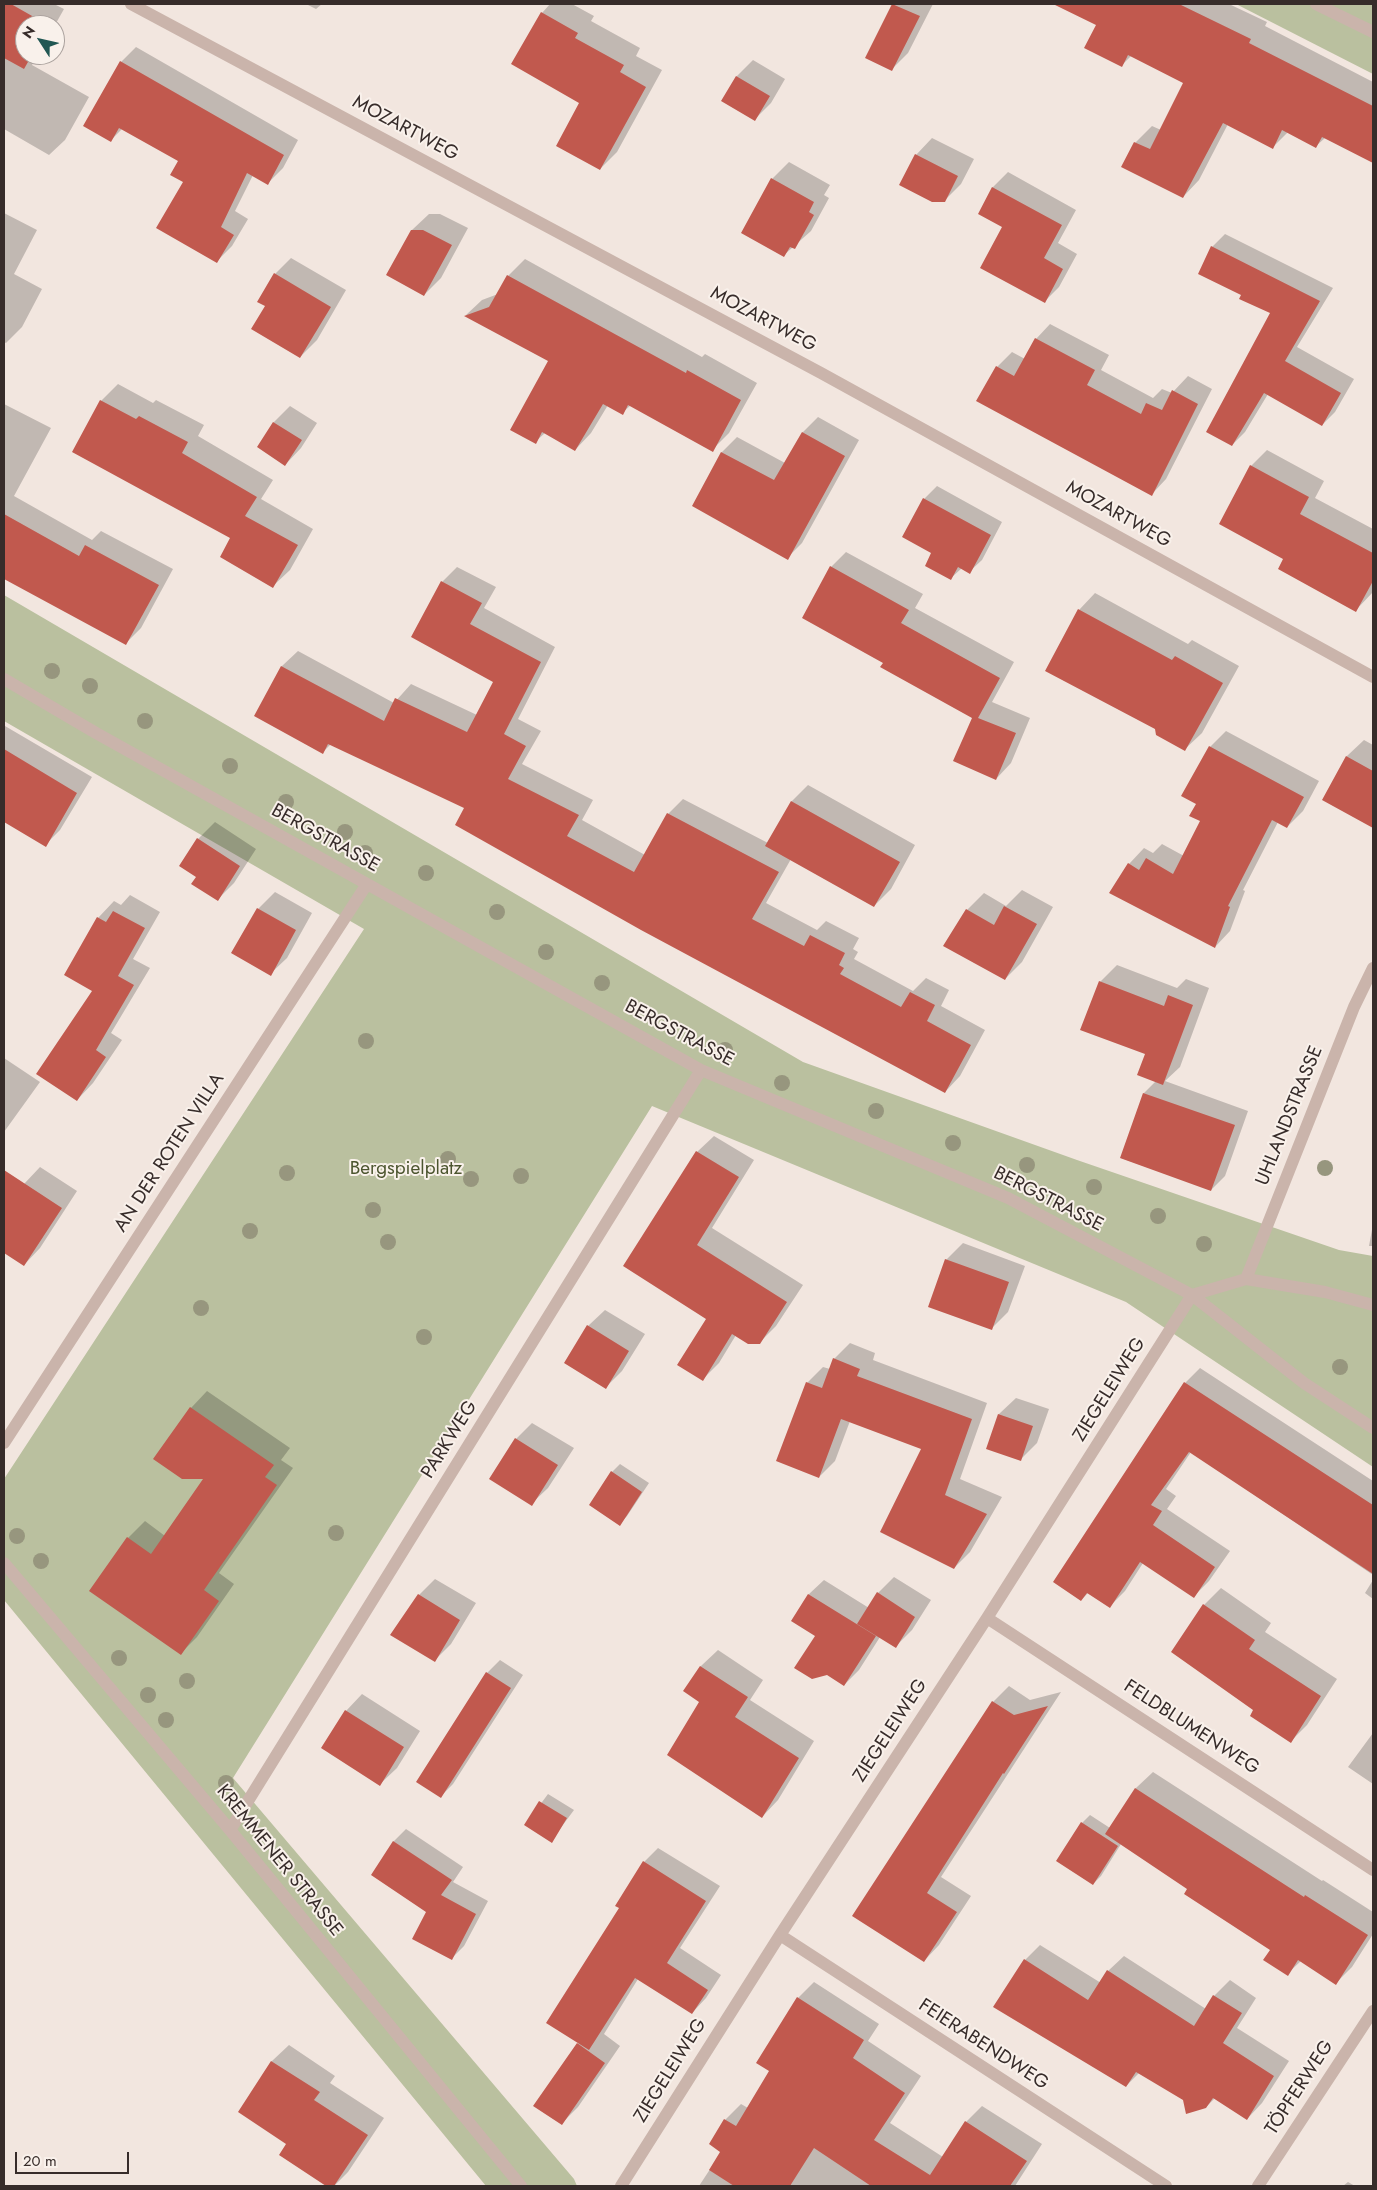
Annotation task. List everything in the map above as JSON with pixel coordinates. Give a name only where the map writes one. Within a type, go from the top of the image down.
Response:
[{"type":"street","name":"MOZARTWEG","points":[[131,4],[820,372],[1373,677]]},
{"type":"street","points":[[1316,4],[1373,32]]},
{"type":"street","name":"BERGSTRASSE","points":[[4,679],[701,1070],[1008,1198],[1192,1295],[1304,1383],[1373,1428]]},
{"type":"street","name":"AN DER ROTEN VILLA","points":[[4,1443],[367,884]]},
{"type":"street","name":"UHLANDSTRASSE","points":[[1246,1279],[1354,1008],[1373,968]]},
{"type":"street","name":"PARKWEG","points":[[230,1830],[701,1070]]},
{"type":"street","points":[[1192,1295],[1246,1279],[1325,1292],[1373,1305]]},
{"type":"street","name":"ZIEGELEIWEG","points":[[621,2186],[780,1935],[987,1618],[1192,1295]]},
{"type":"street","name":"KREMMENER STRASSE","points":[[4,1563],[230,1830],[521,2186]]},
{"type":"street","name":"FELDBLUMENWEG","points":[[987,1618],[1373,1870]]},
{"type":"street","name":"FEIERABENDWEG","points":[[780,1935],[1166,2186]]},
{"type":"street","name":"TÖPFERWEG","points":[[1258,2186],[1373,2011]]},
{"type":"green space","points":[[1236,4],[1373,4],[1373,74]]},
{"type":"green space","name":"Bergspielplatz","points":[[4,595],[803,1062],[1077,1160],[1339,1250],[1373,1256],[1373,1467],[1126,1302],[652,1106],[233,1778],[574,2179],[577,2186],[486,2186],[4,1600],[4,1479],[364,929],[4,721]]},
{"type":"building","points":[[4,4],[11,4],[30,15],[15,15],[15,64],[4,58]]},
{"type":"building","points":[[892,4],[920,16],[892,71],[865,58]]},
{"type":"building","points":[[1053,4],[1179,4],[1251,39],[1249,43],[1373,106],[1373,163],[1322,137],[1316,148],[1282,130],[1273,149],[1223,123],[1183,198],[1121,167],[1134,142],[1150,149],[1183,83],[1128,55],[1122,67],[1084,48],[1096,25]]},
{"type":"building","points":[[541,12],[578,33],[575,38],[624,65],[620,72],[646,87],[600,170],[556,146],[579,103],[511,64]]},
{"type":"building","points":[[120,61],[284,155],[268,185],[247,173],[221,227],[234,235],[217,263],[156,228],[183,182],[170,175],[178,161],[119,128],[111,142],[83,126]]},
{"type":"building","points":[[17,65],[26,65],[24,69]]},
{"type":"building","points":[[736,76],[770,96],[755,121],[721,101]]},
{"type":"building","points":[[915,154],[958,176],[945,202],[932,202],[899,185]]},
{"type":"building","points":[[771,178],[814,202],[809,212],[814,215],[795,249],[790,247],[784,257],[741,233]]},
{"type":"building","points":[[992,187],[1062,225],[1044,258],[1063,269],[1045,303],[980,268],[1002,227],[978,214]]},
{"type":"building","points":[[411,230],[423,230],[452,245],[424,296],[386,275]]},
{"type":"building","points":[[1211,246],[1320,301],[1285,361],[1341,393],[1322,426],[1264,393],[1232,446],[1206,432],[1270,313],[1239,299],[1241,295],[1198,274]]},
{"type":"building","points":[[274,273],[331,307],[300,358],[251,329],[265,306],[257,302]]},
{"type":"building","points":[[507,275],[686,373],[687,370],[741,400],[713,452],[628,405],[623,415],[603,404],[575,451],[542,432],[536,444],[510,430],[548,361],[464,316],[489,307]]},
{"type":"building","points":[[1035,338],[1095,370],[1087,385],[1141,414],[1146,403],[1162,410],[1172,390],[1198,404],[1152,496],[976,401],[996,366],[1014,376]]},
{"type":"building","points":[[100,400],[136,419],[139,416],[188,442],[182,453],[257,497],[245,516],[298,545],[273,588],[220,557],[230,538],[72,452]]},
{"type":"building","points":[[273,422],[302,440],[285,466],[257,447]]},
{"type":"building","points":[[802,432],[845,456],[788,560],[692,506],[721,452],[774,480]]},
{"type":"building","points":[[1250,465],[1309,497],[1300,514],[1373,553],[1373,581],[1356,612],[1278,569],[1283,559],[1219,524]]},
{"type":"building","points":[[923,498],[991,535],[970,574],[958,567],[951,580],[925,566],[931,553],[902,537]]},
{"type":"building","points":[[4,514],[79,556],[85,545],[159,585],[126,645],[4,579]]},
{"type":"building","points":[[830,566],[909,610],[901,623],[1000,678],[978,718],[1016,733],[996,780],[953,761],[972,718],[880,667],[883,663],[802,618]]},
{"type":"building","points":[[441,581],[482,603],[470,624],[541,662],[504,734],[526,746],[508,779],[579,815],[567,836],[634,872],[667,813],[779,872],[752,919],[804,946],[810,935],[845,953],[839,965],[844,968],[840,974],[901,1007],[910,992],[935,1005],[927,1021],[971,1045],[945,1093],[641,930],[455,825],[464,808],[328,744],[323,754],[254,716],[281,666],[384,721],[395,698],[467,732],[493,682],[411,637]]},
{"type":"building","points":[[1078,609],[1172,660],[1175,656],[1223,683],[1185,751],[1156,735],[1155,729],[1045,671]]},
{"type":"building","points":[[1209,746],[1304,797],[1287,828],[1272,820],[1228,906],[1230,907],[1215,948],[1109,893],[1128,863],[1139,870],[1146,858],[1173,874],[1200,821],[1189,816],[1196,804],[1181,796]]},
{"type":"building","points":[[4,749],[77,793],[46,847],[4,822]]},
{"type":"building","points":[[1346,756],[1373,771],[1373,828],[1322,800]]},
{"type":"building","points":[[791,801],[900,862],[874,907],[765,846]]},
{"type":"building","points":[[197,838],[240,866],[218,901],[191,884],[196,877],[179,866]]},
{"type":"building","points":[[1004,906],[1037,924],[1005,980],[943,946],[966,909],[994,925]]},
{"type":"building","points":[[257,908],[296,930],[271,976],[231,953]]},
{"type":"building","points":[[113,911],[145,928],[118,976],[134,985],[96,1050],[106,1057],[77,1101],[36,1074],[92,991],[64,975],[97,917],[106,922]]},
{"type":"building","points":[[1099,981],[1164,1006],[1168,995],[1193,1005],[1163,1085],[1137,1075],[1145,1054],[1080,1030]]},
{"type":"building","points":[[1143,1093],[1235,1125],[1211,1191],[1120,1158]]},
{"type":"building","points":[[696,1151],[739,1177],[697,1245],[787,1302],[760,1344],[748,1344],[732,1334],[703,1381],[677,1365],[706,1319],[623,1266]]},
{"type":"building","points":[[4,1170],[62,1208],[24,1266],[4,1253]]},
{"type":"building","points":[[945,1259],[1009,1282],[992,1330],[928,1307]]},
{"type":"building","points":[[587,1325],[629,1351],[606,1389],[564,1363]]},
{"type":"building","points":[[833,1358],[860,1369],[857,1376],[972,1419],[945,1495],[987,1514],[954,1569],[880,1532],[921,1449],[841,1419],[819,1478],[776,1461],[806,1382],[822,1388]]},
{"type":"building","points":[[1184,1382],[1373,1505],[1373,1574],[1189,1452],[1151,1505],[1162,1511],[1153,1525],[1215,1567],[1194,1598],[1140,1562],[1110,1608],[1087,1593],[1081,1601],[1053,1582]]},
{"type":"building","points":[[190,1407],[274,1465],[265,1477],[277,1485],[204,1590],[219,1601],[181,1655],[89,1591],[127,1537],[151,1554],[203,1479],[182,1479],[153,1459]]},
{"type":"building","points":[[998,1414],[1033,1426],[1021,1461],[986,1449]]},
{"type":"building","points":[[515,1438],[558,1465],[532,1506],[489,1479]]},
{"type":"building","points":[[611,1471],[642,1492],[620,1526],[589,1505]]},
{"type":"building","points":[[877,1592],[915,1617],[896,1648],[857,1624]]},
{"type":"building","points":[[418,1594],[460,1620],[435,1662],[390,1635]]},
{"type":"building","points":[[808,1594],[876,1636],[844,1686],[827,1675],[812,1679],[794,1668],[815,1636],[791,1621]]},
{"type":"building","points":[[1203,1604],[1255,1640],[1249,1649],[1321,1696],[1291,1743],[1250,1716],[1253,1710],[1171,1652]]},
{"type":"building","points":[[700,1666],[748,1697],[735,1717],[799,1758],[762,1818],[667,1755],[699,1702],[683,1691]]},
{"type":"building","points":[[486,1672],[511,1688],[441,1798],[416,1782]]},
{"type":"building","points":[[992,1701],[1014,1715],[1048,1706],[927,1893],[957,1912],[924,1962],[852,1916]]},
{"type":"building","points":[[345,1710],[404,1747],[380,1786],[321,1748]]},
{"type":"building","points":[[1135,1788],[1304,1897],[1305,1895],[1368,1935],[1336,1985],[1298,1960],[1288,1976],[1263,1960],[1270,1950],[1184,1894],[1187,1889],[1105,1834]]},
{"type":"building","points":[[539,1801],[567,1818],[552,1843],[524,1825]]},
{"type":"building","points":[[1081,1822],[1118,1846],[1093,1885],[1056,1861]]},
{"type":"building","points":[[393,1841],[452,1880],[441,1895],[476,1914],[452,1960],[412,1939],[426,1912],[371,1875]]},
{"type":"building","points":[[643,1861],[706,1901],[667,1963],[708,1990],[692,2014],[635,1978],[589,2050],[546,2023],[619,1908],[615,1906]]},
{"type":"building","points":[[1024,1959],[1088,2000],[1107,1970],[1194,2026],[1213,1995],[1242,2013],[1223,2043],[1274,2076],[1247,2120],[1213,2098],[1206,2108],[1186,2114],[1183,2100],[1136,2072],[1126,2087],[993,2007]]},
{"type":"building","points":[[797,1997],[864,2040],[853,2058],[905,2093],[874,2140],[930,2175],[965,2121],[1027,2161],[1010,2186],[871,2186],[814,2148],[790,2186],[734,2186],[709,2170],[720,2152],[709,2144],[724,2119],[736,2126],[769,2071],[756,2063]]},
{"type":"building","points":[[577,2043],[605,2063],[562,2125],[533,2106]]},
{"type":"building","points":[[271,2061],[320,2092],[314,2100],[368,2135],[334,2186],[326,2186],[279,2155],[286,2144],[238,2112]]}]
